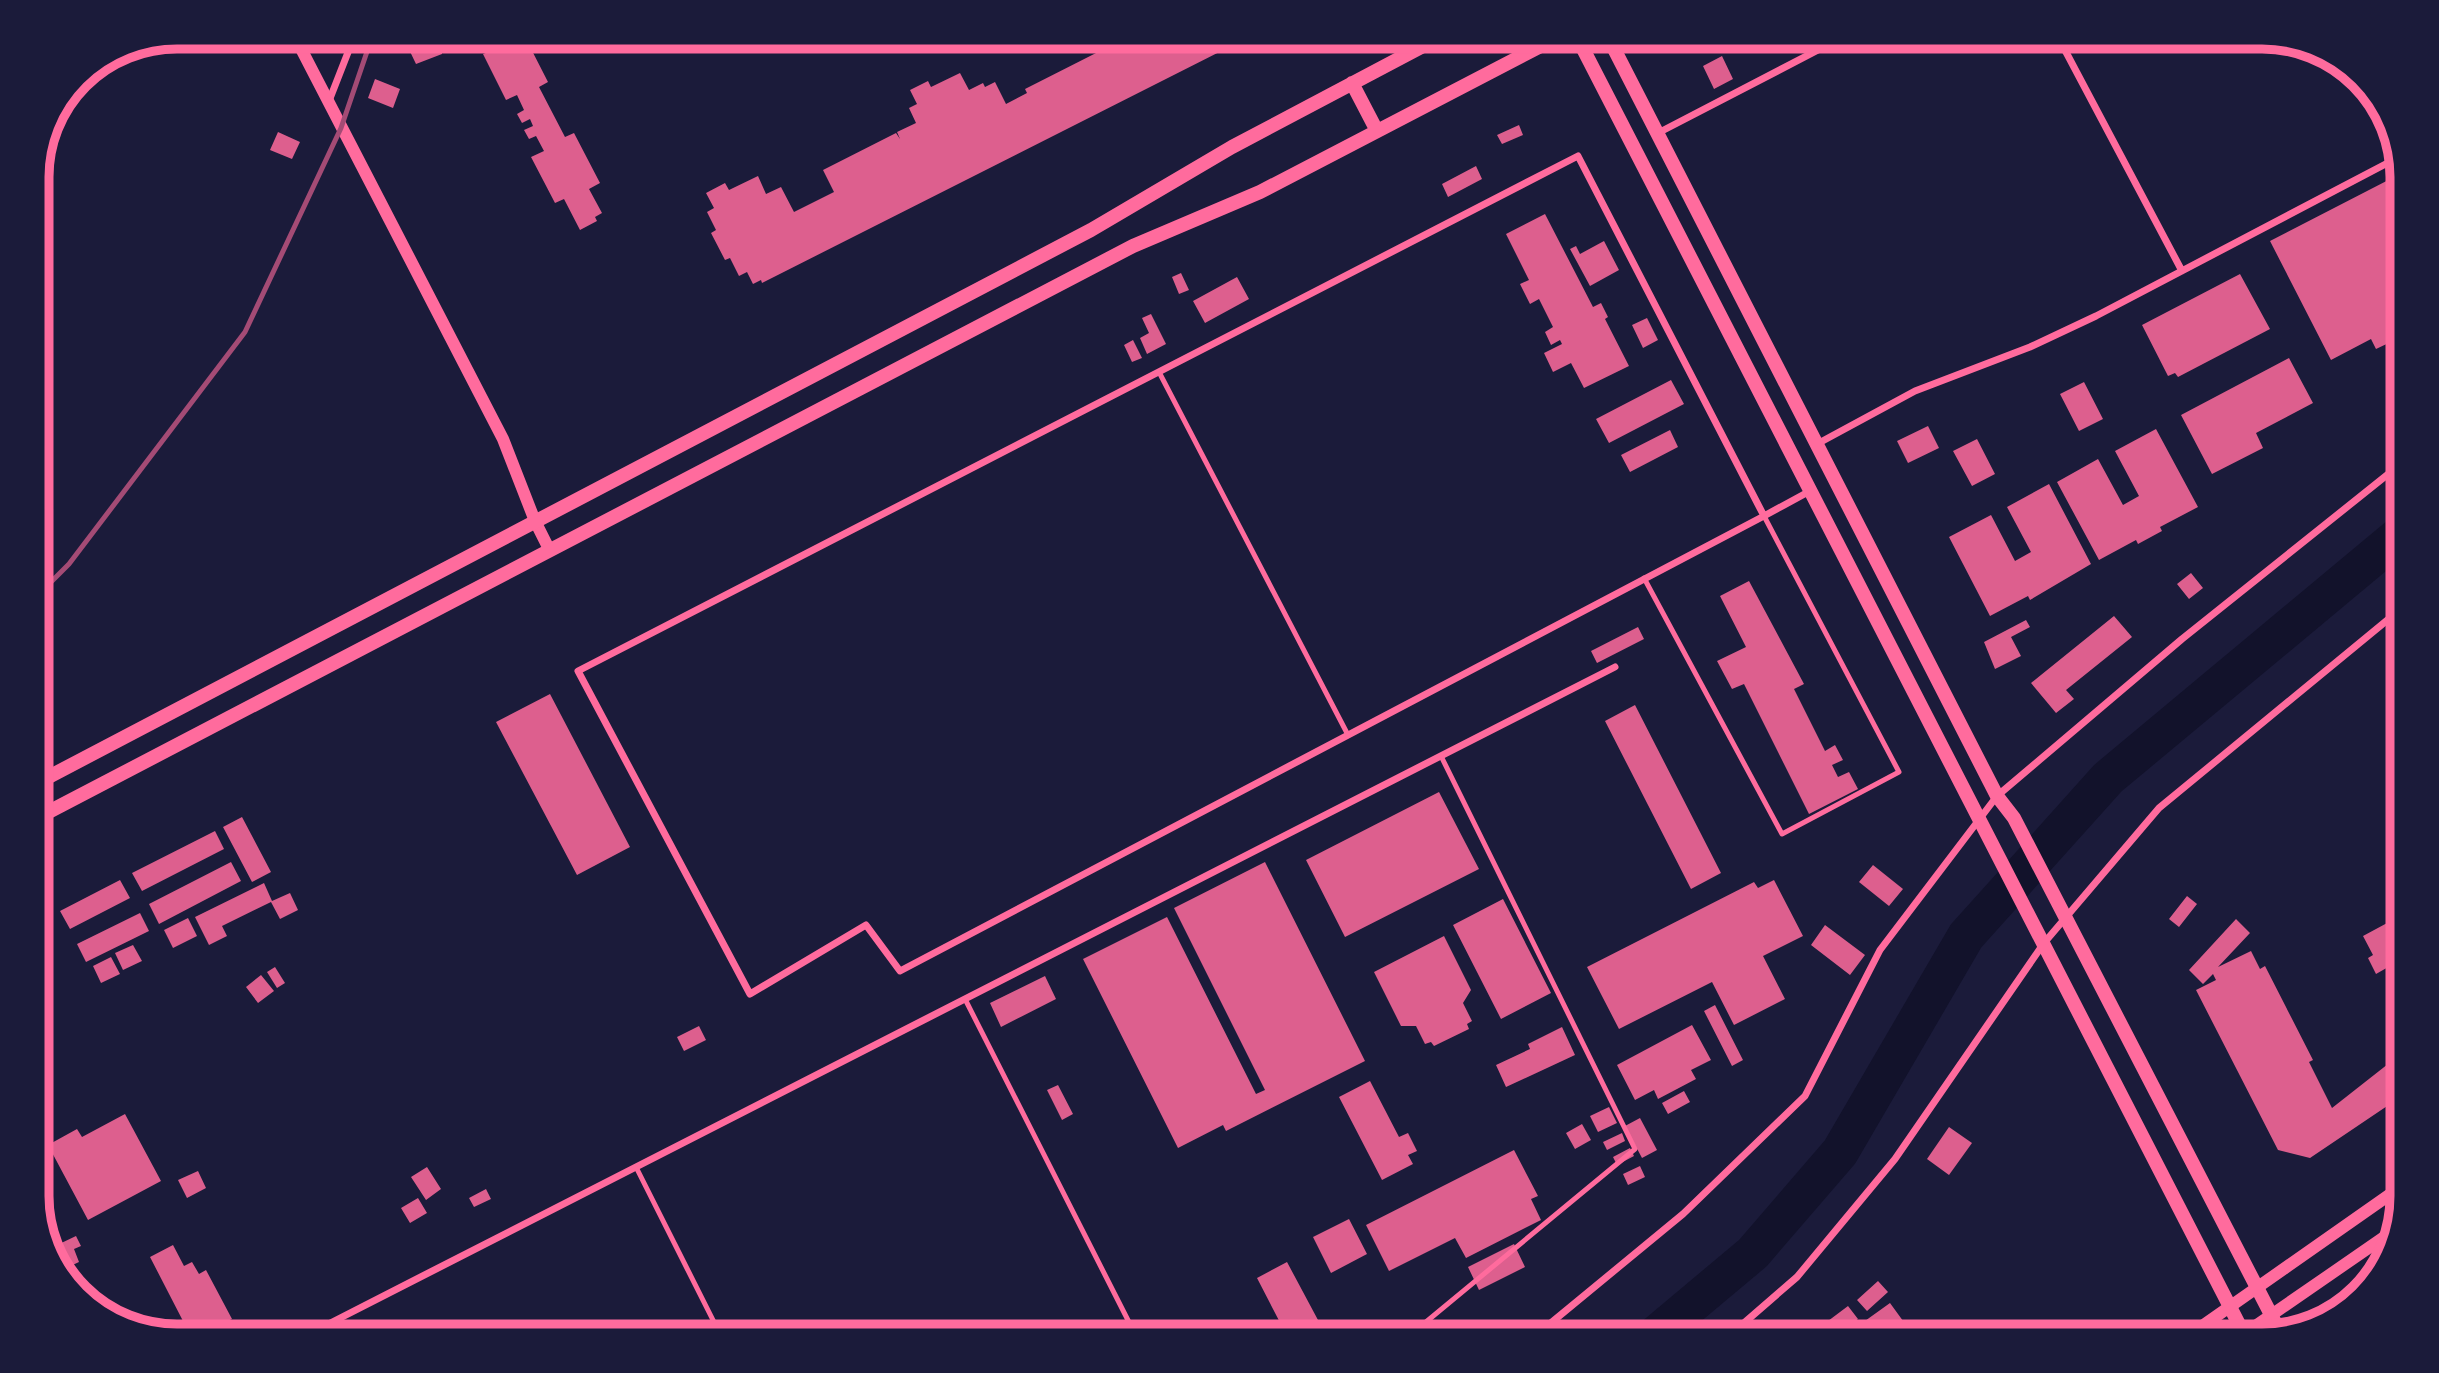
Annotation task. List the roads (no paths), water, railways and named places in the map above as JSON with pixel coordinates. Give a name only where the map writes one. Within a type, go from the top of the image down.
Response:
[{"type":"main road","points":[[49,777],[1091,230],[1232,147],[1417,49]]},
{"type":"main road","points":[[49,812],[1133,246],[1260,192],[1535,49]]},
{"type":"main road","points":[[1583,49],[2238,1324]]},
{"type":"main road","points":[[1614,49],[1997,796],[2014,818],[2276,1323]]},
{"type":"main road","points":[[1352,83],[1377,131]]},
{"type":"street","points":[[301,49],[503,439],[535,521],[549,549]]},
{"type":"street","points":[[328,102],[349,49]]},
{"type":"street","points":[[1658,134],[1820,49]]},
{"type":"street","points":[[2063,49],[2182,271]]},
{"type":"street","points":[[1764,516],[1578,156],[578,671],[750,994],[866,925],[900,971],[1644,578],[1764,516],[1811,491]]},
{"type":"street","points":[[1817,444],[1914,391],[2030,347],[2389,162]]},
{"type":"street","points":[[1550,1324],[1683,1214],[1805,1096],[1880,950],[1997,796],[2182,639],[2390,473]]},
{"type":"street","points":[[1743,1324],[1797,1277],[1895,1159],[2044,943],[2159,808],[2390,618]]},
{"type":"street","points":[[329,1324],[1615,667]]},
{"type":"street","points":[[2205,1324],[2390,1194]]},
{"type":"street","points":[[2260,1324],[2383,1238]]},
{"type":"lane","points":[[1159,372],[1348,734]]},
{"type":"lane","points":[[1644,578],[1782,834],[1899,772],[1764,516]]},
{"type":"lane","points":[[1424,1324],[1635,1149],[1441,756]]},
{"type":"lane","points":[[965,999],[1130,1324]]},
{"type":"lane","points":[[636,1167],[715,1324]]},
{"type":"waterway","points":[[1668,1324],[1753,1253],[1840,1152],[1966,936],[2108,778],[2390,543]]},
{"type":"railway","points":[[49,584],[69,564],[245,332],[341,128],[368,49]]}]
